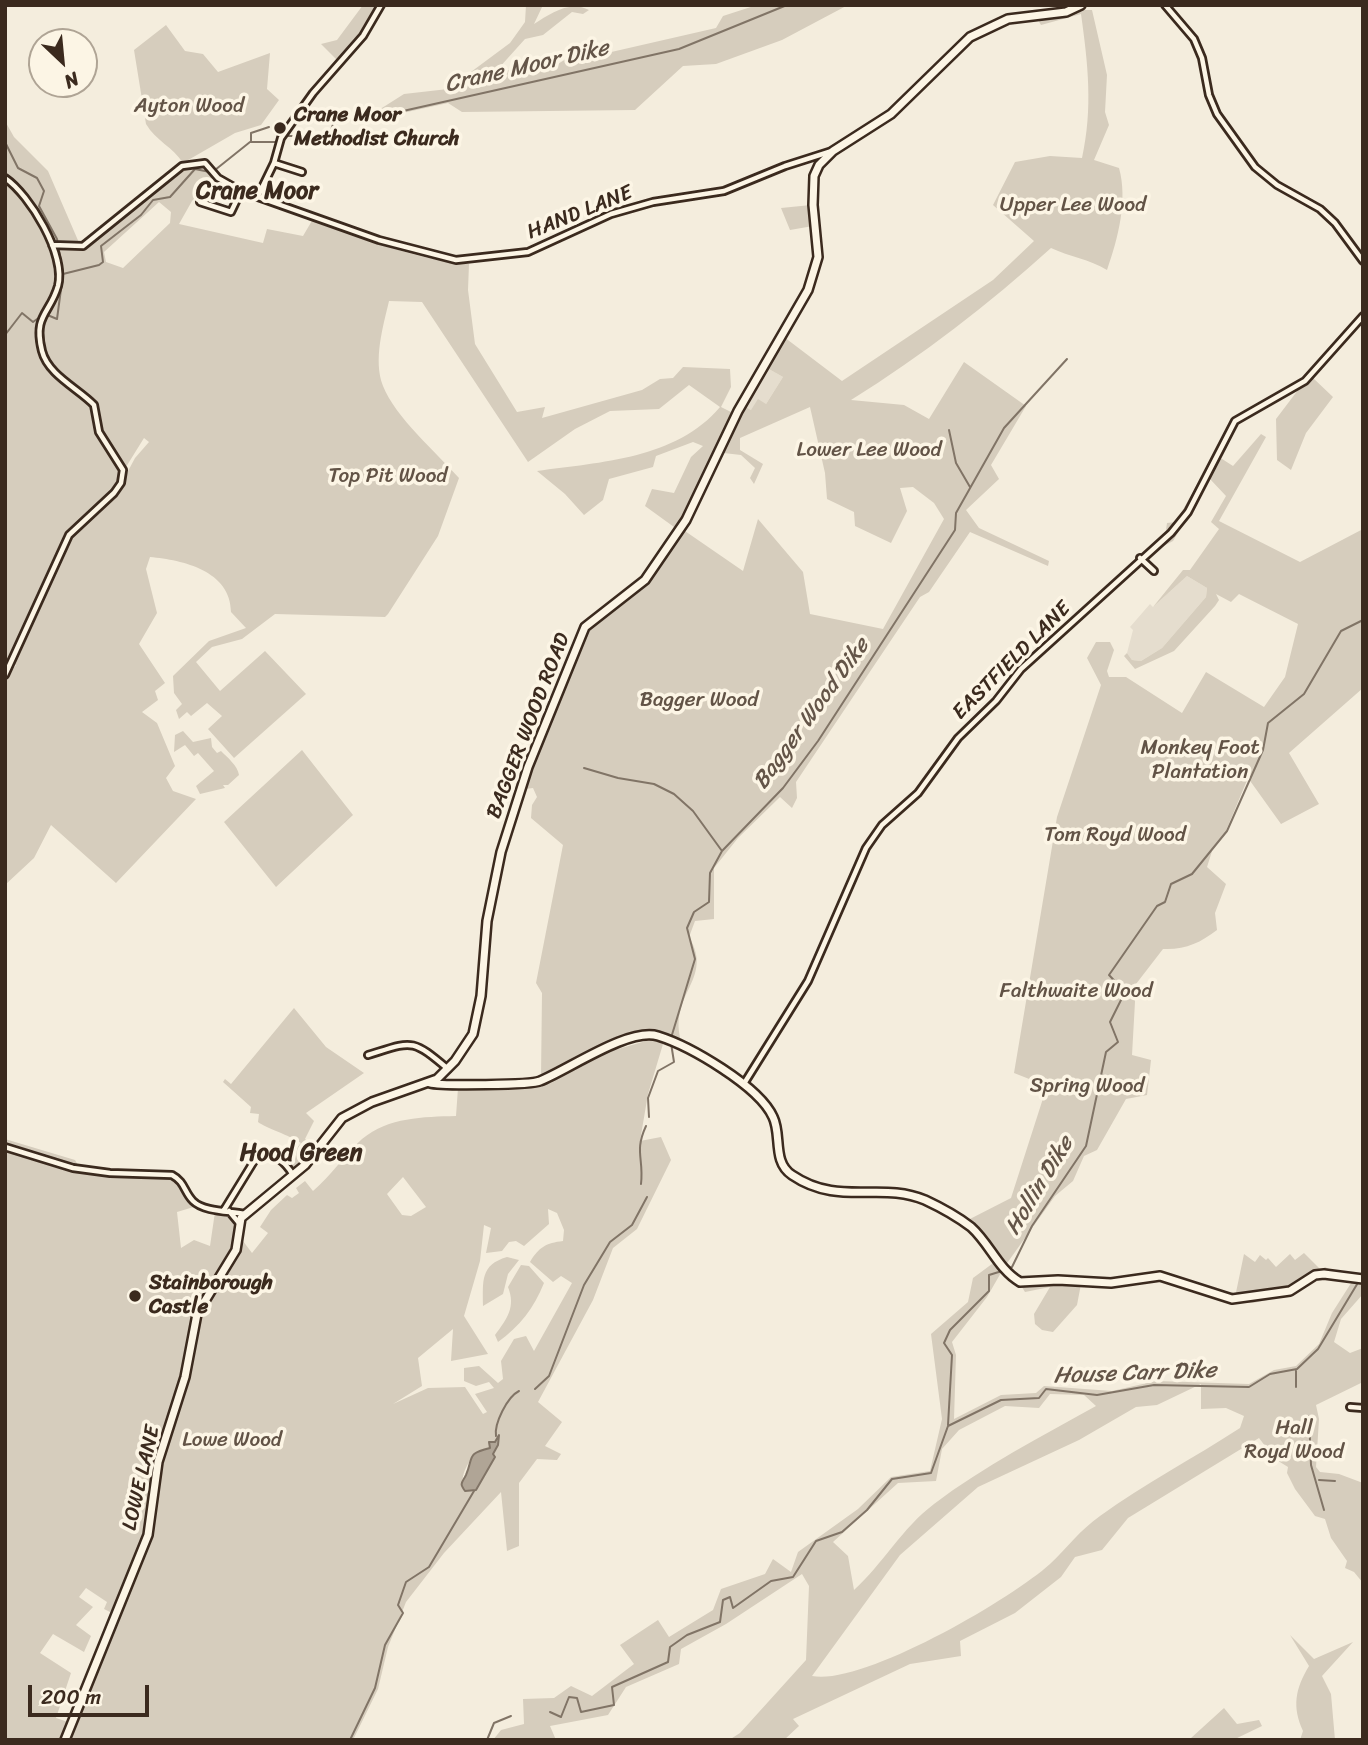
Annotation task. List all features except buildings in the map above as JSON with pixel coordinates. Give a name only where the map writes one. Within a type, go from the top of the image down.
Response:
[{"type":"street","points":[[258,196],[274,163],[281,138],[313,93],[363,36],[380,5]]},
{"type":"street","points":[[805,160],[816,171],[833,150],[891,114],[970,37],[1008,19],[1066,12],[1081,5]]},
{"type":"street","points":[[1165,5],[1194,40],[1202,58],[1209,95],[1217,114],[1255,167],[1277,185],[1320,209],[1335,223],[1363,261]]},
{"type":"street","name":"HAND LANE","points":[[56,246],[87,244],[183,166],[205,163],[241,191],[379,240],[456,260],[499,257],[534,250],[632,207],[724,191],[833,150]]},
{"type":"street","points":[[274,163],[302,172]]},
{"type":"street","name":"BAGGER WOOD ROAD","points":[[449,1069],[476,1026],[487,921],[500,852],[528,767],[585,627],[645,580],[686,520],[727,435],[815,275],[818,257],[813,205],[816,171]]},
{"type":"street","points":[[5,178],[17,186],[56,246],[59,283],[54,297],[40,319],[42,354],[66,382],[94,405],[99,432],[123,470],[121,483],[114,493],[69,535],[5,675]]},
{"type":"street","points":[[200,202],[231,212],[241,191]]},
{"type":"street","name":"EASTFIELD LANE","points":[[745,1082],[802,991],[866,848],[882,825],[918,793],[958,738],[996,701],[1021,669],[1140,558],[1171,533],[1188,512],[1235,421],[1305,382],[1363,316]]},
{"type":"street","points":[[1140,558],[1154,571]]},
{"type":"street","points":[[430,1083],[453,1086],[511,1082],[530,1084],[628,1039],[655,1034],[745,1082],[774,1118],[783,1167],[803,1181],[833,1193],[898,1192],[928,1202],[971,1227],[1005,1270],[1020,1282],[1058,1280],[1111,1283],[1160,1276],[1232,1299],[1290,1291],[1315,1275],[1324,1273],[1363,1279]]},
{"type":"street","points":[[226,1211],[239,1223],[245,1214],[305,1165],[342,1118],[372,1102],[430,1083],[449,1069],[416,1044],[400,1044],[368,1055]]},
{"type":"street","points":[[5,1147],[73,1168],[110,1173],[172,1175],[186,1186],[192,1200],[200,1206],[245,1214]]},
{"type":"street","points":[[226,1211],[259,1153],[265,1153],[285,1163],[293,1175]]},
{"type":"street","name":"LOWE LANE","points":[[65,1740],[148,1535],[158,1462],[185,1377],[197,1314],[236,1250],[239,1223]]},
{"type":"street","points":[[1350,1407],[1363,1408]]},
{"type":"shaded area","points":[[767,368],[783,377],[766,404],[751,410],[744,406]]},
{"type":"shaded area","points":[[1187,576],[1207,588],[1206,597],[1162,648],[1141,661],[1132,660],[1127,653],[1133,630],[1130,627],[1150,604],[1153,607]]},
{"type":"shaded area","points":[[499,1435],[493,1454],[495,1457],[476,1490],[465,1491],[462,1483],[472,1457],[477,1452],[490,1448],[489,1442],[495,1442]]},
{"type":"green space","points":[[363,5],[378,5],[360,36],[337,60],[321,44],[337,40]]},
{"type":"green space","points":[[526,5],[543,5],[534,24],[568,7],[589,10],[583,14],[572,12],[543,35],[525,39],[498,69],[515,71],[534,67],[550,70],[569,57],[584,52],[607,53],[716,28],[723,16],[757,5],[848,5],[782,40],[716,64],[683,66],[635,110],[462,112],[448,103],[357,123],[345,120],[374,113],[404,94],[448,89],[510,43],[525,22]]},
{"type":"green space","points":[[1078,10],[1092,10],[1107,75],[1105,112],[1109,125],[1094,160],[1119,168],[1122,180],[1118,233],[1107,270],[1051,248],[954,329],[851,400],[904,405],[929,419],[964,362],[1026,406],[991,465],[999,479],[966,510],[979,528],[1049,561],[1048,566],[970,532],[929,592],[920,597],[796,782],[797,798],[792,808],[780,797],[738,838],[714,868],[714,919],[695,921],[689,937],[696,952],[697,965],[680,1012],[682,1044],[656,1032],[614,1038],[541,1078],[542,993],[536,983],[563,845],[531,818],[532,805],[537,797],[533,788],[525,789],[530,768],[587,630],[647,583],[682,529],[743,571],[758,519],[803,572],[810,614],[883,629],[944,519],[934,503],[913,487],[900,488],[907,511],[891,543],[855,526],[854,512],[827,499],[825,473],[810,407],[740,438],[740,450],[763,464],[754,484],[750,478],[755,468],[741,455],[715,452],[684,519],[674,527],[645,506],[652,489],[674,493],[691,457],[703,446],[693,442],[656,456],[653,467],[609,479],[603,500],[584,515],[565,494],[537,471],[611,461],[660,448],[682,438],[720,407],[689,385],[659,409],[610,411],[575,429],[528,462],[422,302],[389,301],[380,344],[380,376],[397,410],[459,478],[438,536],[388,614],[385,617],[275,614],[242,639],[212,647],[196,662],[220,691],[265,651],[306,694],[234,758],[208,729],[222,716],[207,703],[191,716],[187,712],[179,719],[176,710],[182,704],[174,693],[173,676],[209,641],[246,628],[231,612],[229,598],[214,577],[190,565],[150,557],[146,569],[157,613],[139,644],[165,683],[155,691],[158,700],[142,712],[157,723],[175,766],[166,778],[173,791],[196,799],[116,883],[51,825],[34,858],[5,885],[5,679],[16,665],[5,660],[5,121],[14,137],[48,171],[80,245],[67,246],[65,250],[90,246],[181,169],[200,168],[215,175],[192,201],[179,224],[263,243],[267,229],[303,236],[313,219],[409,253],[469,264],[468,290],[475,344],[517,412],[545,407],[542,418],[642,390],[660,379],[673,378],[683,367],[730,369],[731,387],[721,407],[733,413],[730,422],[744,406],[751,410],[758,399],[766,404],[783,377],[767,368],[784,337],[842,381],[993,280],[1034,241],[993,205],[1015,162],[1050,156],[1082,158],[1088,104],[1081,14],[1041,25],[1038,20]],"holes":[[[159,202],[171,212],[170,223],[123,268],[106,262],[104,252]],[[39,315],[45,320],[41,334],[49,357],[95,404],[104,435],[126,467],[144,438],[149,442],[135,458],[127,473],[121,474],[95,429],[92,407],[71,391],[40,358]]]},
{"type":"green space","name":"Ayton Wood","points":[[166,25],[185,51],[203,54],[218,72],[270,53],[267,89],[279,100],[261,125],[235,133],[183,163],[146,124],[134,50]]},
{"type":"green space","points":[[811,205],[813,226],[790,230],[781,208]]},
{"type":"green space","points":[[1312,377],[1333,397],[1306,433],[1291,470],[1277,460],[1276,419],[1298,390]]},
{"type":"green space","points":[[1261,434],[1266,437],[1219,521],[1300,562],[1363,529],[1363,688],[1289,753],[1319,804],[1281,824],[1248,778],[1225,833],[1213,848],[1207,867],[1226,884],[1215,913],[1217,930],[1192,945],[1163,949],[1136,984],[1132,1055],[1151,1060],[1147,1095],[1126,1099],[1097,1150],[1084,1156],[1073,1181],[1055,1196],[1005,1266],[983,1238],[976,1224],[966,1221],[1011,1198],[1047,1086],[1014,1073],[1057,817],[1101,685],[1087,658],[1096,642],[1110,642],[1114,650],[1107,671],[1109,677],[1126,677],[1182,713],[1206,672],[1264,707],[1285,677],[1298,624],[1239,594],[1231,602],[1216,594],[1219,600],[1215,606],[1174,651],[1135,669],[1124,656],[1127,653],[1132,660],[1141,661],[1162,648],[1206,597],[1207,588],[1187,576],[1153,607],[1183,570],[1190,570],[1219,529],[1211,522],[1226,496],[1210,479],[1173,541],[1158,549],[1165,537],[1167,523],[1176,522],[1206,469],[1207,473],[1219,457],[1233,466]]},
{"type":"green space","points":[[183,731],[193,742],[211,738],[212,747],[229,759],[239,775],[228,785],[223,785],[225,788],[200,794],[196,786],[214,771],[198,753],[194,756],[185,745],[174,752],[175,735]]},
{"type":"green space","points":[[302,750],[353,815],[276,887],[224,822]]},
{"type":"green space","points":[[294,1008],[326,1047],[364,1073],[306,1113],[314,1121],[305,1139],[316,1147],[295,1169],[286,1161],[301,1143],[258,1122],[259,1114],[250,1113],[251,1107],[223,1082],[225,1079],[231,1084]]},
{"type":"green space","name":"Lowe Wood","points":[[653,1039],[663,1044],[648,1094],[640,1141],[661,1137],[671,1160],[637,1229],[613,1248],[593,1300],[538,1402],[562,1422],[545,1446],[561,1454],[557,1460],[537,1459],[519,1483],[519,1546],[507,1551],[501,1492],[444,1553],[406,1602],[388,1647],[378,1689],[353,1740],[68,1740],[107,1637],[122,1610],[137,1572],[161,1461],[189,1380],[199,1319],[240,1244],[243,1241],[252,1253],[268,1233],[260,1227],[271,1210],[287,1195],[292,1198],[299,1193],[296,1188],[305,1181],[313,1191],[355,1145],[383,1126],[407,1120],[456,1116],[458,1088],[509,1085],[526,1088],[543,1084],[611,1051]],"holes":[[[403,1177],[426,1207],[411,1216],[402,1215],[387,1194]],[[548,1209],[557,1213],[564,1230],[563,1241],[544,1247],[530,1262],[553,1282],[561,1276],[572,1283],[534,1351],[526,1336],[514,1339],[501,1361],[503,1379],[498,1383],[479,1366],[464,1368],[464,1381],[476,1386],[489,1382],[494,1388],[475,1394],[487,1412],[483,1414],[465,1387],[428,1388],[393,1404],[422,1386],[418,1358],[453,1329],[451,1361],[488,1354],[464,1316],[480,1261],[484,1225],[491,1228],[486,1253],[502,1251],[509,1242],[516,1241],[524,1246],[549,1224]],[[499,1435],[494,1458],[476,1490],[462,1487],[469,1462],[490,1448],[490,1442],[495,1442]]]},
{"type":"green space","points":[[5,1139],[75,1160],[79,1167],[74,1172],[114,1177],[153,1175],[178,1181],[190,1202],[197,1206],[177,1212],[181,1248],[194,1240],[210,1246],[215,1212],[232,1219],[237,1237],[195,1312],[183,1376],[154,1463],[145,1534],[118,1604],[110,1612],[104,1609],[107,1602],[86,1588],[79,1597],[93,1607],[76,1625],[91,1636],[84,1652],[53,1634],[40,1653],[71,1673],[56,1718],[71,1723],[63,1740],[5,1740]]},
{"type":"green space","points":[[1304,1253],[1321,1270],[1325,1267],[1339,1274],[1342,1282],[1319,1278],[1287,1296],[1253,1303],[1234,1302],[1244,1254],[1255,1262],[1260,1255],[1266,1260],[1268,1258],[1276,1267],[1290,1254],[1295,1260]]},
{"type":"green space","points":[[507,1257],[519,1260],[508,1274],[503,1294],[483,1306],[485,1275],[498,1260]]},
{"type":"green space","name":"Hall Royd Wood","points":[[996,1261],[1002,1271],[987,1297],[952,1342],[956,1355],[954,1419],[1001,1395],[1036,1393],[1044,1386],[1112,1391],[1156,1381],[1249,1384],[1274,1370],[1296,1366],[1319,1344],[1332,1313],[1353,1280],[1363,1277],[1363,1294],[1341,1319],[1334,1342],[1350,1353],[1363,1348],[1363,1382],[1316,1405],[1319,1419],[1316,1467],[1320,1472],[1339,1474],[1363,1483],[1363,1583],[1354,1572],[1345,1568],[1347,1561],[1331,1538],[1325,1519],[1315,1516],[1295,1489],[1287,1473],[1288,1467],[1275,1459],[1259,1438],[1128,1518],[1102,1550],[1075,1557],[1061,1577],[1015,1613],[960,1641],[961,1656],[910,1664],[793,1719],[799,1726],[784,1740],[729,1740],[740,1733],[806,1660],[809,1586],[802,1574],[726,1624],[681,1649],[679,1664],[626,1687],[608,1715],[550,1726],[556,1740],[493,1740],[501,1730],[524,1724],[523,1699],[554,1698],[571,1686],[592,1696],[634,1664],[620,1645],[658,1620],[669,1637],[713,1610],[721,1589],[765,1574],[773,1559],[791,1572],[798,1552],[858,1509],[891,1477],[930,1471],[942,1419],[931,1334],[968,1302],[973,1278]],"holes":[[[1201,1384],[1201,1409],[1226,1408],[1244,1416],[1240,1428],[1100,1516],[1030,1580],[970,1618],[935,1637],[865,1668],[835,1676],[812,1676],[900,1555],[978,1487],[1079,1440],[1136,1407],[1157,1405]],[[1050,1394],[1084,1395],[1096,1406],[993,1464],[934,1504],[912,1524],[854,1590],[848,1556],[833,1542],[898,1483],[936,1481],[942,1449],[959,1430],[1005,1406],[1039,1408]]]},
{"type":"green space","points":[[521,1265],[529,1266],[544,1283],[526,1316],[498,1342],[495,1335],[511,1307],[508,1287]]},
{"type":"green space","points":[[1058,1281],[1081,1284],[1077,1305],[1053,1332],[1042,1330],[1035,1324],[1034,1314],[1050,1287],[1025,1292],[1020,1284]]},
{"type":"green space","points":[[1290,1635],[1314,1659],[1353,1642],[1322,1676],[1331,1694],[1335,1740],[1300,1740],[1303,1731],[1296,1706],[1298,1690],[1309,1666]]},
{"type":"green space","points":[[1224,1708],[1237,1724],[1259,1720],[1262,1726],[1233,1740],[1170,1740],[1191,1738]]},
{"type":"waterway","name":"Crane Moor Dike","points":[[286,136],[301,136],[318,146],[327,143],[335,118],[363,120],[679,49],[787,5]]},
{"type":"waterway","points":[[251,141],[251,133],[269,127]]},
{"type":"waterway","points":[[5,142],[18,168],[37,178],[44,191],[39,206],[57,239],[63,273]]},
{"type":"waterway","name":"Crane Moor Dike","points":[[215,170],[250,142],[277,142]]},
{"type":"waterway","name":"Crane Moor Dike","points":[[45,314],[57,319],[63,274],[99,265],[103,262],[101,246],[141,215],[153,200],[170,197],[195,169],[210,172]]},
{"type":"waterway","name":"Crane Moor Dike","points":[[5,335],[22,313],[33,322],[40,317]]},
{"type":"waterway","name":"Bagger Wood Dike","points":[[671,1038],[695,959],[687,928],[694,912],[709,902],[710,873],[722,851],[783,788],[818,741],[955,530],[956,513],[1004,428],[1067,359]]},
{"type":"waterway","name":"Bagger Wood Dike","points":[[949,430],[956,463],[970,487]]},
{"type":"waterway","name":"Hollin Dike","points":[[1007,1269],[1012,1267],[1032,1226],[1086,1146],[1106,1052],[1118,1042],[1110,1022],[1125,992],[1109,975],[1157,906],[1165,902],[1171,884],[1192,874],[1227,831],[1263,750],[1268,723],[1304,694],[1341,631],[1363,620]]},
{"type":"waterway","points":[[584,768],[618,778],[654,784],[674,794],[693,811],[722,851]]},
{"type":"waterway","name":"Bagger Wood Dike","points":[[649,1117],[648,1098],[658,1071],[674,1062],[671,1043]]},
{"type":"waterway","name":"Bagger Wood Dike","points":[[641,1184],[640,1149],[646,1126]]},
{"type":"waterway","name":"Bagger Wood Dike","points":[[535,1389],[549,1376],[584,1285],[610,1242],[632,1225],[647,1197]]},
{"type":"waterway","name":"Hollin Dike","points":[[948,1425],[952,1355],[944,1343],[950,1330],[989,1291],[989,1275],[1002,1271]]},
{"type":"waterway","name":"House Carr Dike","points":[[550,1712],[561,1717],[569,1697],[577,1698],[581,1712],[614,1705],[612,1687],[668,1662],[670,1647],[687,1635],[720,1622],[723,1600],[730,1597],[733,1608],[771,1581],[793,1577],[816,1541],[842,1532],[867,1510],[892,1479],[931,1473],[948,1426],[1001,1400],[1039,1398],[1046,1389],[1097,1395],[1154,1385],[1249,1387],[1270,1374],[1297,1369],[1318,1349],[1359,1281]]},
{"type":"waterway","points":[[1296,1371],[1296,1387]]},
{"type":"waterway","name":"Bagger Wood Dike","points":[[496,1436],[502,1411],[519,1391]]},
{"type":"waterway","points":[[1309,1416],[1311,1465],[1324,1510]]},
{"type":"waterway","points":[[1319,1480],[1335,1481]]},
{"type":"waterway","name":"Bagger Wood Dike","points":[[350,1740],[375,1688],[385,1645],[403,1613],[398,1605],[406,1582],[429,1567],[474,1491]]},
{"type":"waterway","name":"House Carr Dike","points":[[487,1740],[494,1723],[511,1716]]},
{"type":"place","name":"Crane Moor Methodist Church","points":[[280,128]]},
{"type":"place","name":"Stainborough Castle","points":[[135,1296]]},
{"type":"district","name":"Crane Moor","points":[[257,192]]},
{"type":"district","name":"Hood Green","points":[[301,1154]]},
{"type":"park label","name":"Upper Lee Wood","points":[[1073,206]]},
{"type":"park label","name":"Lower Lee Wood","points":[[869,451]]},
{"type":"park label","name":"Top Pit Wood","points":[[388,477]]},
{"type":"park label","name":"Bagger Wood","points":[[699,701]]},
{"type":"park label","name":"Monkey Foot Plantation","points":[[1200,761]]},
{"type":"park label","name":"Tom Royd Wood","points":[[1115,836]]},
{"type":"park label","name":"Falthwaite Wood","points":[[1076,992]]},
{"type":"park label","name":"Spring Wood","points":[[1087,1087]]}]
